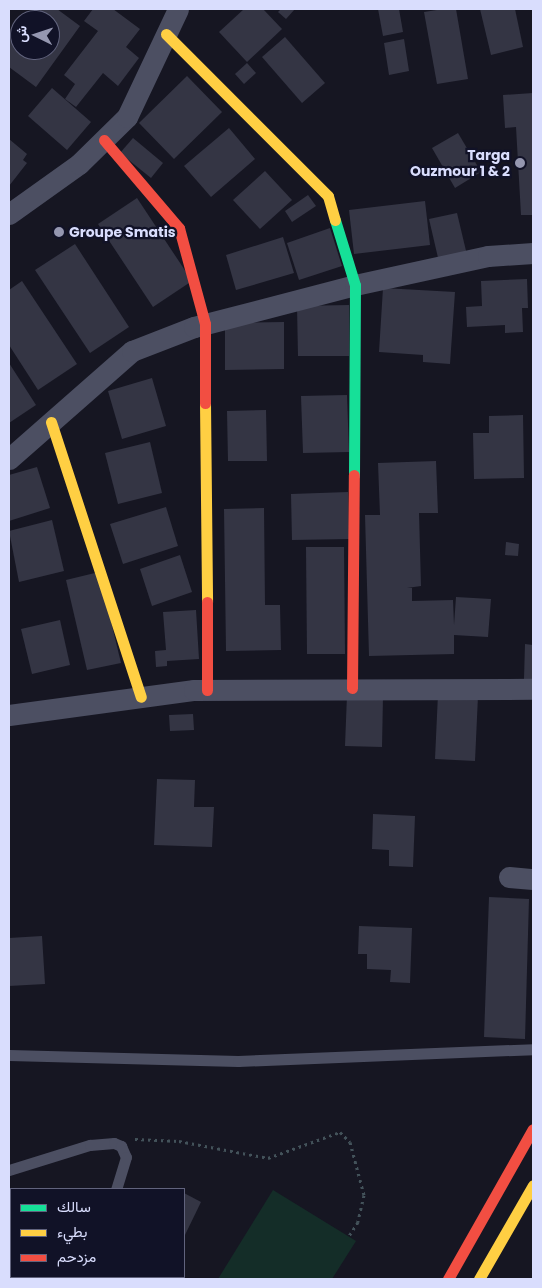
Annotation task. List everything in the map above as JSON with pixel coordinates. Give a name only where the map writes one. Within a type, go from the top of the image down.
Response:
[{"type":"street","points":[[9,214],[79,164],[127,117],[178,9]]},
{"type":"street","points":[[166,34],[328,196],[356,285],[352,688]]},
{"type":"street","points":[[104,140],[179,228],[205,324],[207,690]]},
{"type":"street","points":[[9,460],[132,351],[205,324],[356,285],[488,256],[533,253]]},
{"type":"street","points":[[51,422],[141,698]]},
{"type":"street","points":[[9,715],[207,690],[352,688],[533,689]]},
{"type":"street","points":[[509,878],[533,879]]},
{"type":"street","points":[[448,1279],[533,1129]]},
{"type":"street","points":[[479,1279],[533,1185]]},
{"type":"lane","points":[[9,1056],[238,1061],[533,1049]]},
{"type":"lane","points":[[9,1170],[90,1145],[114,1143],[122,1146],[126,1157],[116,1188]]},
{"type":"path","points":[[122,1146],[139,1137],[178,1141],[268,1158],[340,1132],[350,1142],[364,1195],[358,1222],[348,1236]]},
{"type":"green space","points":[[273,1190],[356,1241],[332,1279],[218,1279]]},
{"type":"building","points":[[57,9],[58,10],[40,10]]},
{"type":"building","points":[[93,9],[113,9],[140,29],[126,47],[139,58],[118,86],[103,73],[76,107],[65,99],[75,84],[64,75],[98,31],[84,21]]},
{"type":"building","points":[[244,9],[263,9],[282,29],[247,62],[219,32]]},
{"type":"building","points":[[281,9],[295,9],[286,19],[278,12]]},
{"type":"building","points":[[378,9],[399,9],[403,32],[383,36]]},
{"type":"building","points":[[456,9],[468,79],[437,84],[424,12]]},
{"type":"building","points":[[480,9],[515,9],[523,47],[491,55]]},
{"type":"building","points":[[60,11],[80,26],[60,54]]},
{"type":"building","points":[[10,30],[10,60],[55,60],[36,87],[9,67]]},
{"type":"building","points":[[285,37],[325,83],[302,103],[262,57]]},
{"type":"building","points":[[404,39],[409,71],[389,75],[384,43]]},
{"type":"building","points":[[247,63],[256,73],[244,84],[235,74]]},
{"type":"building","points":[[187,76],[222,112],[174,159],[139,123]]},
{"type":"building","points":[[52,88],[91,122],[67,150],[28,116]]},
{"type":"building","points":[[533,93],[533,215],[521,215],[516,127],[505,128],[503,95]]},
{"type":"building","points":[[229,128],[255,159],[211,197],[184,166]]},
{"type":"building","points":[[458,133],[481,172],[455,188],[432,148]]},
{"type":"building","points":[[133,138],[163,163],[151,178],[120,153]]},
{"type":"building","points":[[9,139],[27,154],[23,160],[27,163],[9,186]]},
{"type":"building","points":[[265,171],[292,200],[260,229],[233,200]]},
{"type":"building","points":[[308,195],[316,206],[292,222],[285,211]]},
{"type":"building","points":[[137,198],[192,281],[153,307],[98,224]]},
{"type":"building","points":[[425,201],[430,245],[354,254],[349,210]]},
{"type":"building","points":[[457,213],[467,255],[439,262],[429,219]]},
{"type":"building","points":[[330,228],[342,266],[299,280],[287,243]]},
{"type":"building","points":[[283,237],[294,273],[236,290],[226,255]]},
{"type":"building","points":[[75,244],[129,327],[90,353],[35,270]]},
{"type":"building","points":[[527,279],[528,308],[522,308],[523,332],[505,333],[505,325],[467,327],[466,307],[482,306],[481,281]]},
{"type":"building","points":[[22,281],[77,364],[38,390],[9,345],[9,290]]},
{"type":"building","points":[[383,288],[455,292],[450,364],[423,362],[423,355],[379,352]]},
{"type":"building","points":[[349,305],[349,356],[298,356],[297,306]]},
{"type":"building","points":[[284,322],[284,369],[225,370],[225,323]]},
{"type":"building","points":[[9,363],[36,405],[9,423]]},
{"type":"building","points":[[152,378],[166,426],[122,439],[108,391]]},
{"type":"building","points":[[347,395],[349,452],[303,453],[301,396]]},
{"type":"building","points":[[266,410],[267,461],[228,461],[227,411]]},
{"type":"building","points":[[523,415],[524,478],[474,479],[473,433],[489,433],[489,416]]},
{"type":"building","points":[[150,442],[162,493],[118,504],[105,453]]},
{"type":"building","points":[[436,461],[438,513],[419,513],[421,586],[407,588],[412,588],[412,601],[453,600],[454,625],[456,597],[491,599],[488,637],[454,635],[454,654],[369,656],[365,515],[380,515],[378,463]]},
{"type":"building","points":[[37,467],[50,508],[9,521],[9,475]]},
{"type":"building","points":[[348,492],[349,539],[292,540],[291,494]]},
{"type":"building","points":[[166,507],[178,546],[123,564],[110,524]]},
{"type":"building","points":[[264,508],[265,605],[280,605],[281,650],[226,651],[224,509]]},
{"type":"building","points":[[52,520],[64,571],[19,582],[9,531]]},
{"type":"building","points":[[506,542],[519,544],[518,556],[505,555]]},
{"type":"building","points":[[306,547],[344,547],[345,654],[307,654]]},
{"type":"building","points":[[180,555],[192,592],[152,606],[140,569]]},
{"type":"building","points":[[99,572],[121,663],[87,670],[66,580]]},
{"type":"building","points":[[196,610],[199,659],[167,661],[167,666],[156,667],[155,651],[166,650],[163,612]]},
{"type":"building","points":[[60,620],[70,665],[32,674],[21,629]]},
{"type":"building","points":[[525,644],[533,645],[533,680],[524,679]]},
{"type":"building","points":[[438,694],[478,696],[475,761],[435,759]]},
{"type":"building","points":[[347,695],[383,696],[382,747],[345,746]]},
{"type":"building","points":[[193,714],[194,730],[170,731],[169,715]]},
{"type":"building","points":[[157,779],[195,780],[194,807],[214,807],[212,847],[154,845]]},
{"type":"building","points":[[373,814],[415,816],[413,867],[389,866],[389,850],[372,849]]},
{"type":"building","points":[[489,897],[529,899],[525,1039],[484,1037]]},
{"type":"building","points":[[359,926],[412,928],[410,983],[390,982],[391,970],[367,969],[367,954],[358,954]]},
{"type":"building","points":[[42,936],[45,984],[9,986],[9,938]]},
{"type":"building","points":[[185,1194],[201,1202],[185,1235]]},
{"type":"building","points":[[9,1239],[10,1278],[27,1279],[9,1279]]},
{"type":"traffic: fast","points":[[335,220],[355,285],[354,475]]},
{"type":"traffic: slow","points":[[166,34],[328,196],[335,220]]},
{"type":"traffic: slow","points":[[205,403],[207,602]]},
{"type":"traffic: slow","points":[[51,422],[141,697]]},
{"type":"traffic: slow","points":[[479,1279],[533,1185]]},
{"type":"traffic: jam","points":[[104,140],[179,228],[205,324],[205,403]]},
{"type":"traffic: jam","points":[[352,688],[354,475]]},
{"type":"traffic: jam","points":[[207,602],[207,690]]},
{"type":"traffic: jam","points":[[448,1279],[533,1129]]},
{"type":"place","name":"Targa Ouzmour 1 & 2","points":[[520,163]]},
{"type":"place","name":"Groupe Smatis","points":[[59,232]]}]
